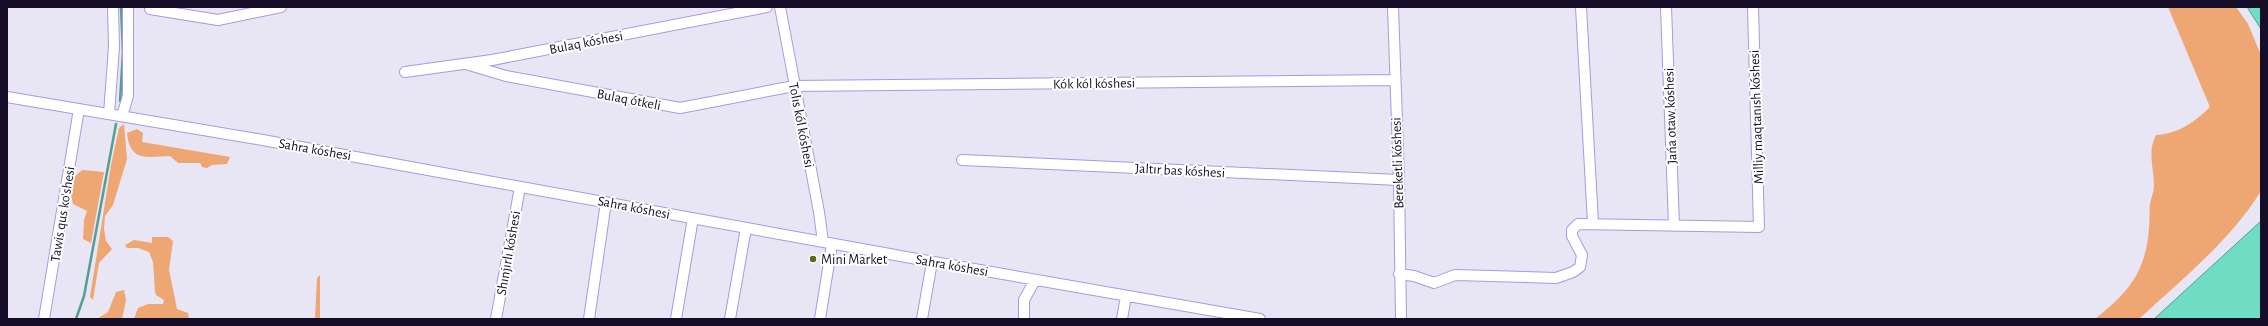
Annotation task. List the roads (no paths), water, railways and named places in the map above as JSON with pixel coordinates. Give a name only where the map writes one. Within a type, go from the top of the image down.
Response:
[{"type":"street","points":[[109,114],[114,47],[113,7]]},
{"type":"street","points":[[122,116],[128,96],[128,7]]},
{"type":"street","points":[[150,8],[218,20],[281,7]]},
{"type":"street","name":"Bulaq kóshesi","points":[[405,72],[466,64],[767,7]]},
{"type":"street","name":"Tolıs kól kóshesi","points":[[780,7],[819,212],[828,243],[820,319]]},
{"type":"street","name":"Bereketli kóshesi","points":[[1393,7],[1399,180],[1399,274],[1401,319]]},
{"type":"street","points":[[1581,7],[1593,223]]},
{"type":"street","name":"Jańa otaw kóshesi","points":[[1666,7],[1674,226]]},
{"type":"street","name":"Milliy maqtanısh kóshesi","points":[[1674,226],[1759,227],[1752,7]]},
{"type":"street","name":"Bulaq ótkeli","points":[[466,64],[506,76],[680,108],[794,86]]},
{"type":"street","name":"Kók kól kóshesi","points":[[794,86],[1395,80]]},
{"type":"street","name":"Sahra kóshesi","points":[[7,97],[606,202],[1126,296],[1226,316],[1260,319]]},
{"type":"street","name":"Tawis qus ko'shesi","points":[[44,319],[79,109]]},
{"type":"street","name":"Jaltır bas kóshesi","points":[[962,160],[1399,180]]},
{"type":"street","name":"Shınjırlı kóshesi","points":[[496,319],[520,187]]},
{"type":"street","points":[[589,319],[606,202]]},
{"type":"street","points":[[676,319],[693,218]]},
{"type":"street","points":[[1399,274],[1414,276],[1434,283],[1455,275],[1556,278],[1573,272],[1580,267],[1582,255],[1572,236],[1572,230],[1578,224],[1593,223],[1674,226]]},
{"type":"street","points":[[730,319],[746,228]]},
{"type":"street","points":[[922,319],[932,262]]},
{"type":"street","points":[[1024,319],[1024,300],[1035,280]]},
{"type":"street","points":[[1122,319],[1126,296]]},
{"type":"waterway","points":[[120,101],[123,52],[121,7]]},
{"type":"waterway","points":[[76,319],[84,296],[116,124]]},
{"type":"place","name":"Mini Market","points":[[813,259]]}]
